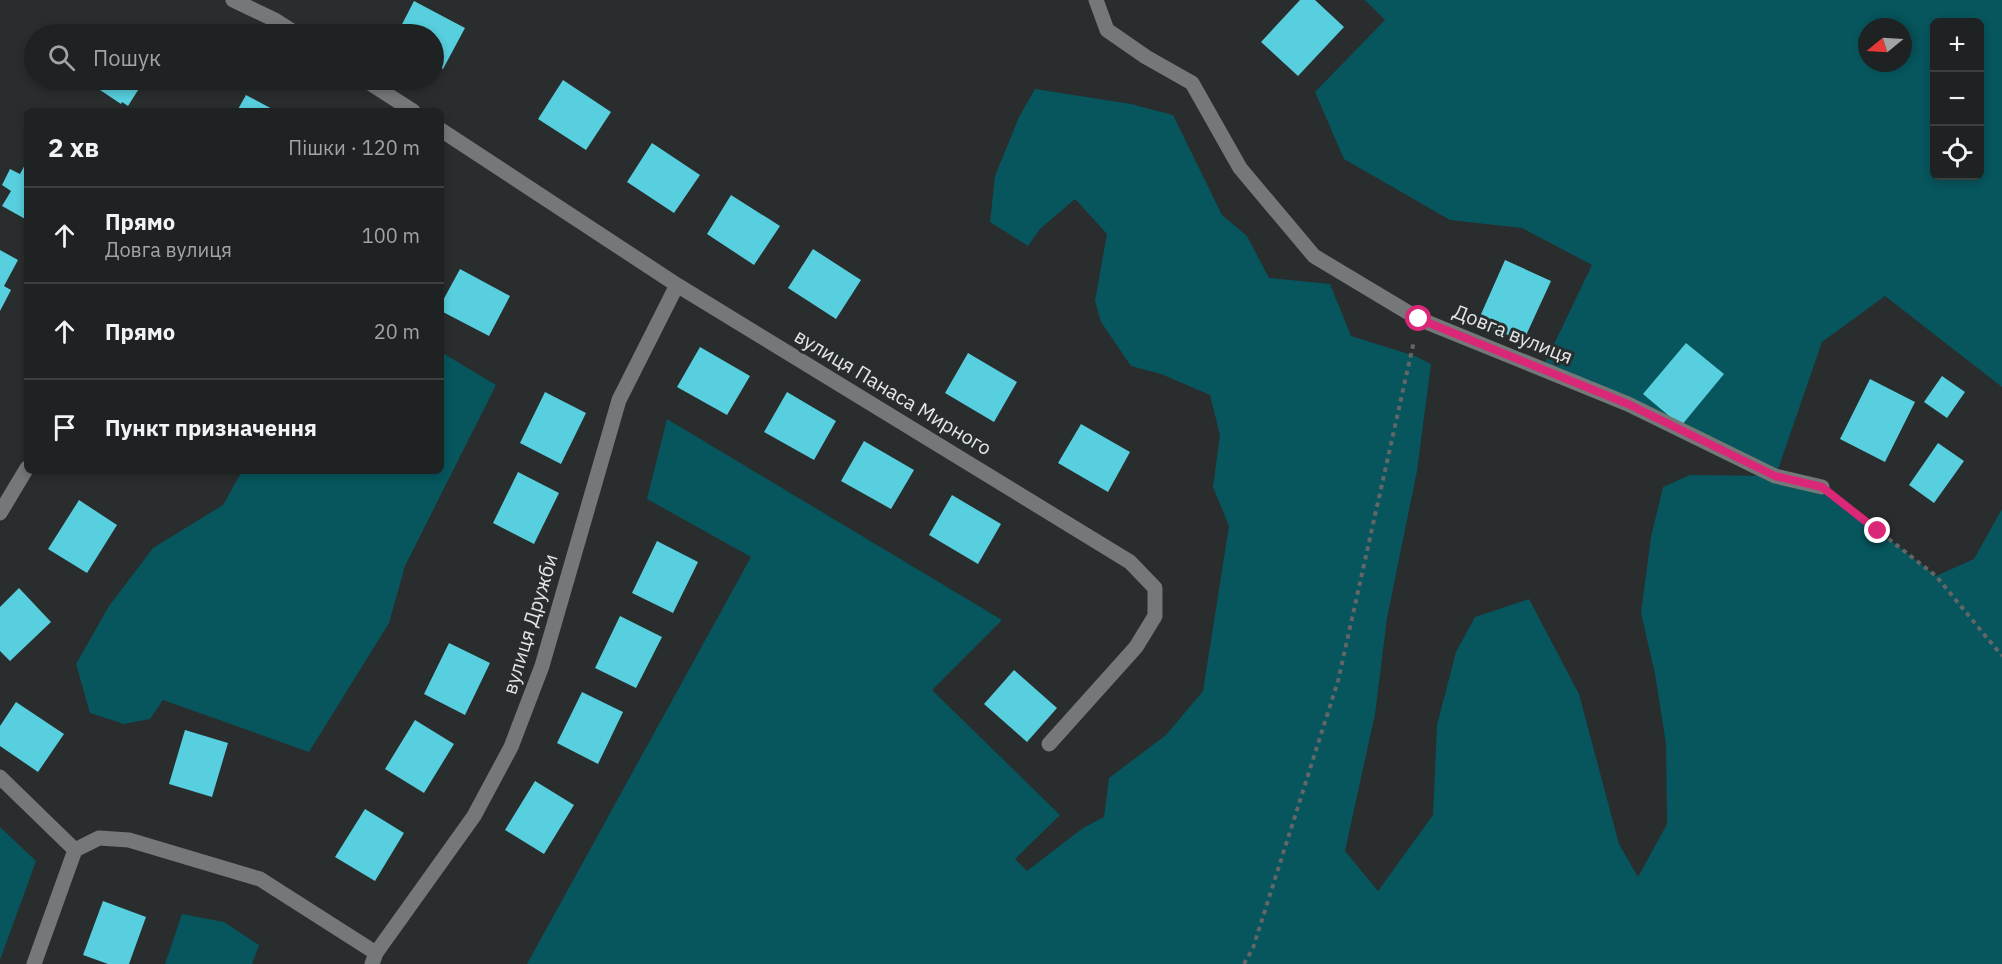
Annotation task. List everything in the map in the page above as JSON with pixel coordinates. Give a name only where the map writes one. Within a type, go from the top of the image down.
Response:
[{"type":"street","points":[[233,0],[281,24]]},
{"type":"street","name":"Довга вулиця","points":[[1096,0],[1107,30],[1146,57],[1192,83],[1240,168],[1314,256],[1419,319],[1628,404],[1775,476],[1822,487]]},
{"type":"street","points":[[380,90],[408,108]]},
{"type":"street","name":"вулиця Панаса Мирного","points":[[444,132],[677,285],[1130,562],[1155,588],[1155,616],[1136,647],[1049,744]]},
{"type":"street","name":"вулиця Дружби","points":[[75,850],[99,837],[129,840],[260,879],[374,958],[474,816],[511,747],[542,666],[619,400],[677,285]]},
{"type":"street","points":[[0,513],[24,473]]},
{"type":"street","points":[[0,777],[75,850],[34,964]]},
{"type":"path","points":[[1244,964],[1253,948],[1338,681],[1419,319]]},
{"type":"path","points":[[1822,487],[1936,576],[2002,656]]},
{"type":"shaded area","points":[[1365,0],[2002,0],[2002,387],[1885,296],[1822,342],[1776,475],[1822,487],[1936,576],[1974,559],[2002,509],[2002,964],[527,964],[751,557],[647,499],[667,419],[1002,620],[932,690],[1060,815],[1015,859],[1027,871],[1083,828],[1104,817],[1109,778],[1166,735],[1203,691],[1229,526],[1213,487],[1220,435],[1210,395],[1161,374],[1131,366],[1101,322],[1095,301],[1107,234],[1075,199],[1040,229],[1028,246],[990,222],[995,176],[1019,117],[1035,89],[1131,104],[1173,115],[1222,215],[1247,236],[1269,278],[1330,284],[1351,336],[1415,356],[1431,364],[1417,471],[1387,618],[1375,714],[1345,851],[1378,891],[1433,815],[1437,725],[1456,652],[1475,617],[1529,599],[1579,694],[1619,844],[1638,877],[1667,824],[1666,744],[1655,674],[1641,613],[1651,537],[1663,487],[1690,475],[1773,476],[1542,369],[1592,265],[1522,228],[1450,220],[1344,159],[1315,92],[1385,20]]},
{"type":"shaded area","points":[[444,354],[496,385],[405,566],[389,623],[309,752],[163,700],[150,719],[124,724],[90,713],[76,664],[109,606],[153,548],[223,505],[240,474],[444,474]]},
{"type":"shaded area","points":[[0,827],[36,861],[0,960]]},
{"type":"shaded area","points":[[182,914],[224,922],[259,945],[252,964],[165,964]]},
{"type":"building","points":[[1300,0],[1315,0],[1344,27],[1298,76],[1261,42]]},
{"type":"building","points":[[414,1],[465,28],[444,67],[444,24],[402,24]]},
{"type":"building","points":[[563,80],[611,112],[586,150],[538,119]]},
{"type":"building","points":[[100,90],[138,90],[128,106],[122,102],[121,104]]},
{"type":"building","points":[[246,95],[270,108],[239,108]]},
{"type":"building","points":[[652,143],[700,175],[674,213],[627,182]]},
{"type":"building","points":[[24,167],[24,218],[2,206],[11,191],[2,185],[10,169],[20,174]]},
{"type":"building","points":[[731,195],[780,226],[754,265],[707,234]]},
{"type":"building","points":[[813,249],[861,280],[836,319],[788,288]]},
{"type":"building","points":[[0,250],[18,260],[4,286],[11,290],[0,311]]},
{"type":"building","points":[[1505,260],[1551,281],[1523,342],[1478,321]]},
{"type":"building","points":[[460,269],[510,296],[489,336],[444,313],[444,298]]},
{"type":"building","points":[[1686,343],[1724,374],[1681,426],[1643,394]]},
{"type":"building","points":[[700,347],[750,376],[727,415],[677,387]]},
{"type":"building","points":[[968,353],[1017,382],[994,422],[945,393]]},
{"type":"building","points":[[1942,376],[1965,392],[1947,418],[1924,402]]},
{"type":"building","points":[[1870,379],[1915,402],[1885,462],[1840,439]]},
{"type":"building","points":[[545,392],[586,413],[561,464],[520,443]]},
{"type":"building","points":[[787,392],[836,421],[814,460],[764,432]]},
{"type":"building","points":[[1081,424],[1130,452],[1108,492],[1058,463]]},
{"type":"building","points":[[864,441],[914,470],[891,509],[841,481]]},
{"type":"building","points":[[1938,443],[1964,461],[1934,503],[1909,485]]},
{"type":"building","points":[[518,472],[559,493],[534,544],[493,523]]},
{"type":"building","points":[[952,495],[1001,524],[978,564],[929,535]]},
{"type":"building","points":[[79,500],[117,525],[87,573],[48,549]]},
{"type":"building","points":[[657,541],[698,562],[673,613],[632,593]]},
{"type":"building","points":[[19,588],[51,622],[10,661],[0,651],[0,607]]},
{"type":"building","points":[[620,616],[662,637],[636,688],[595,668]]},
{"type":"building","points":[[449,643],[490,663],[465,715],[424,694]]},
{"type":"building","points":[[1014,670],[1057,708],[1027,742],[984,704]]},
{"type":"building","points":[[582,692],[623,712],[598,764],[557,743]]},
{"type":"building","points":[[16,702],[64,734],[38,772],[0,746],[0,726]]},
{"type":"building","points":[[415,720],[454,744],[424,793],[385,769]]},
{"type":"building","points":[[185,730],[228,743],[212,797],[169,784]]},
{"type":"building","points":[[535,781],[574,805],[544,854],[505,830]]},
{"type":"building","points":[[365,809],[404,833],[375,881],[335,857]]},
{"type":"building","points":[[103,901],[146,917],[129,964],[108,964],[83,955]]},
{"type":"route","points":[[1419,319],[1628,404],[1775,476],[1822,487],[1878,531]]}]
